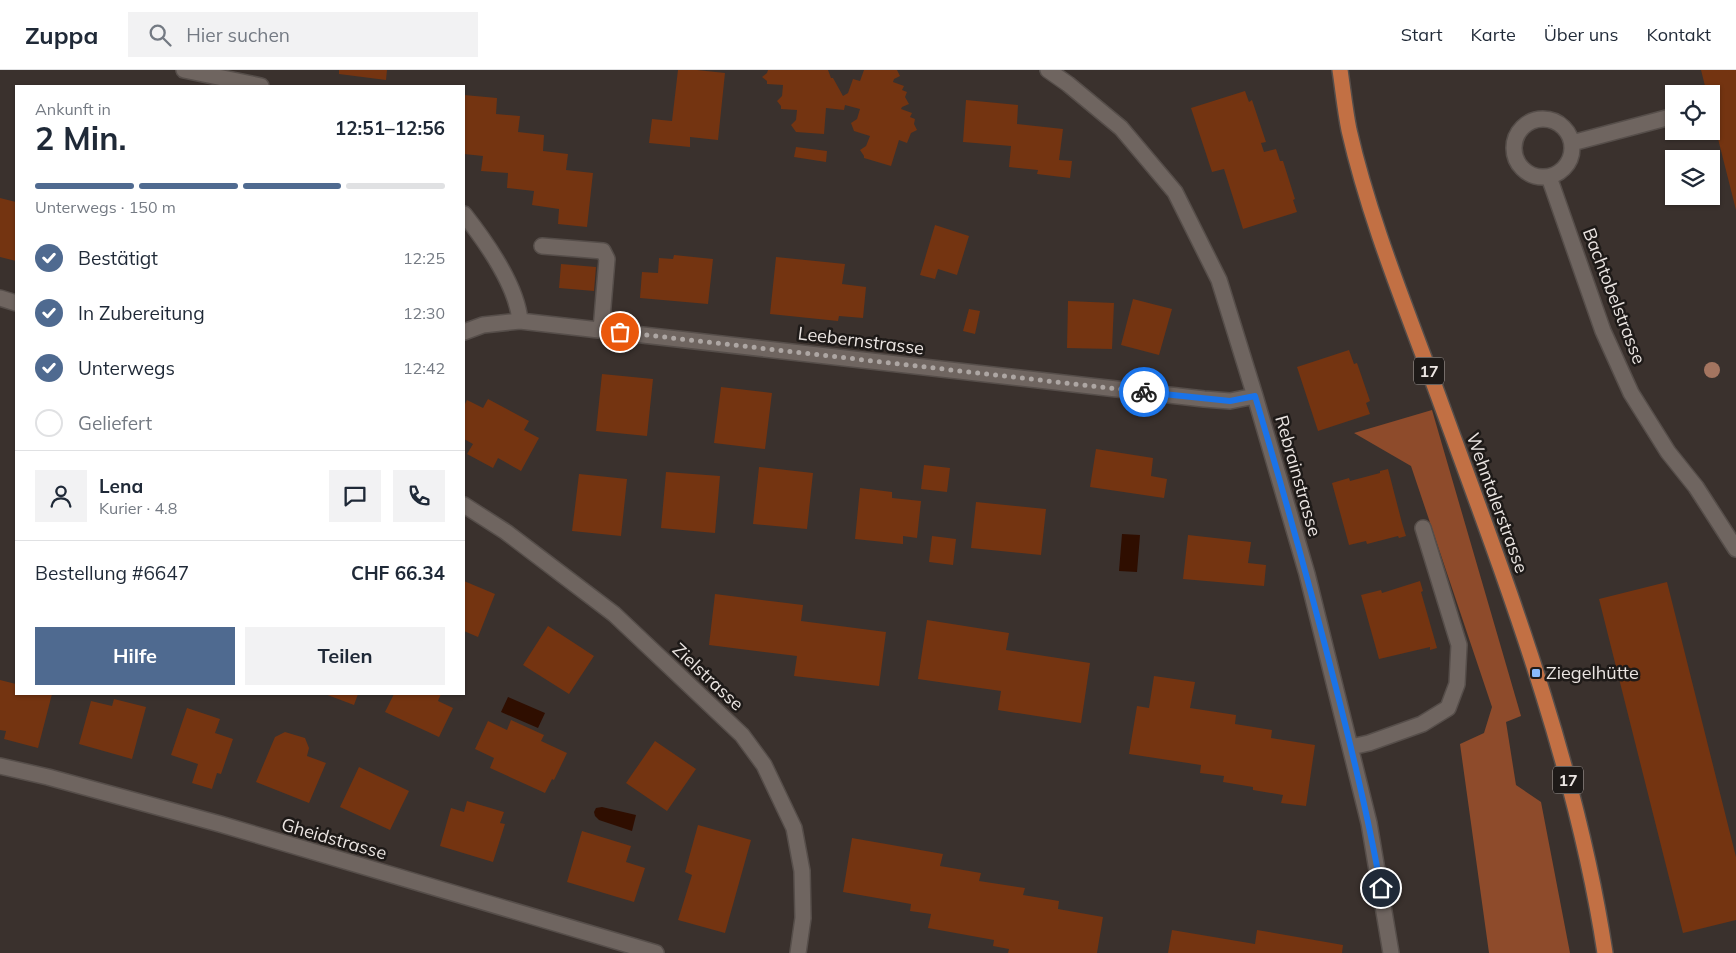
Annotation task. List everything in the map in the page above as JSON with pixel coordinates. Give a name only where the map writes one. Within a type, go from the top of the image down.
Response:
[{"type":"main road","name":"Wehntalerstrasse","points":[[1340,70],[1349,129],[1374,219],[1496,556],[1562,756],[1588,861],[1604,953]]},
{"type":"street","points":[[184,70],[256,85]]},
{"type":"street","name":"Rebrainstrasse","points":[[1048,70],[1121,128],[1174,192],[1219,280],[1307,574],[1369,823],[1391,953]]},
{"type":"street","points":[[1572,143],[1665,118]]},
{"type":"street","points":[[1535,120],[1550,120],[1563,126],[1569,134],[1572,143],[1570,160],[1558,173],[1549,177],[1539,177],[1530,174],[1516,160],[1515,140],[1519,131],[1526,124],[1535,120]]},
{"type":"street","name":"Bachtobelstrasse","points":[[1549,177],[1602,331],[1631,393],[1668,452],[1696,487],[1736,549]]},
{"type":"street","points":[[465,215],[481,236],[508,282],[519,307],[520,321]]},
{"type":"street","points":[[542,246],[602,251],[607,259],[601,330]]},
{"type":"street","points":[[0,298],[15,303]]},
{"type":"street","name":"Leebernstrasse","points":[[465,332],[482,325],[520,321],[1204,399],[1230,401],[1255,396]]},
{"type":"street","name":"Zielstrasse","points":[[465,506],[506,532],[614,614],[742,735],[764,765],[794,828],[802,871],[802,918],[798,953]]},
{"type":"street","points":[[1351,747],[1369,743],[1422,724],[1448,708],[1457,684],[1458,645],[1424,528]]},
{"type":"street","name":"Gheidstrasse","points":[[0,766],[48,777],[220,824],[656,953]]},
{"type":"shaded area","points":[[1432,410],[1521,716],[1506,722],[1516,785],[1541,802],[1570,953],[1489,953],[1460,744],[1484,733],[1492,707],[1411,466],[1354,433]]},
{"type":"shaded area","points":[[1122,534],[1140,535],[1137,572],[1119,571]]},
{"type":"shaded area","points":[[508,697],[545,713],[538,728],[501,712]]},
{"type":"shaded area","points":[[602,807],[636,815],[632,831],[599,820],[594,812],[596,808]]},
{"type":"building","points":[[339,70],[387,70],[386,80],[339,74]]},
{"type":"building","points":[[678,70],[725,73],[718,140],[690,137],[690,147],[649,143],[652,119],[672,121]]},
{"type":"building","points":[[768,70],[828,70],[843,96],[848,93],[853,79],[860,81],[864,70],[897,70],[900,76],[894,79],[893,82],[904,86],[902,90],[907,92],[905,97],[909,104],[901,109],[912,113],[910,117],[915,119],[914,124],[917,130],[911,133],[907,143],[899,140],[891,166],[864,158],[860,150],[866,146],[870,136],[854,131],[851,123],[857,119],[860,109],[845,105],[844,110],[826,108],[824,134],[796,132],[791,125],[796,120],[797,110],[781,109],[777,101],[782,96],[783,85],[767,84],[767,81],[762,77]]},
{"type":"building","points":[[1701,70],[1736,70],[1736,210],[1718,140],[1720,140],[1720,85],[1705,85]]},
{"type":"building","points":[[1245,91],[1249,102],[1252,100],[1266,142],[1261,143],[1264,152],[1276,149],[1280,161],[1283,161],[1295,199],[1293,200],[1297,212],[1243,229],[1224,169],[1212,172],[1191,108]]},
{"type":"building","points":[[465,95],[497,98],[496,114],[520,116],[518,132],[544,135],[543,151],[568,154],[566,170],[593,173],[587,227],[558,224],[559,209],[532,205],[534,191],[507,188],[508,173],[481,171],[483,156],[465,154]]},
{"type":"building","points":[[966,100],[1018,105],[1017,124],[1063,129],[1059,160],[1072,161],[1070,178],[1037,174],[1038,170],[1009,167],[1011,146],[963,142]]},
{"type":"building","points":[[796,147],[827,151],[826,162],[794,157]]},
{"type":"building","points":[[0,198],[15,202],[15,261],[0,257]]},
{"type":"building","points":[[935,225],[969,236],[957,275],[938,269],[935,279],[920,275]]},
{"type":"building","points":[[674,255],[713,259],[708,304],[640,298],[642,272],[658,273],[659,258],[673,259]]},
{"type":"building","points":[[776,257],[845,264],[842,284],[866,287],[863,318],[839,316],[838,321],[770,314]]},
{"type":"building","points":[[561,264],[596,267],[594,291],[559,288]]},
{"type":"building","points":[[1133,299],[1172,309],[1159,355],[1121,345]]},
{"type":"building","points":[[1068,301],[1114,303],[1112,349],[1067,348]]},
{"type":"building","points":[[969,309],[980,311],[975,334],[963,331]]},
{"type":"building","points":[[1349,350],[1354,364],[1357,363],[1370,401],[1366,403],[1370,414],[1318,431],[1297,367]]},
{"type":"building","points":[[602,374],[653,379],[647,436],[596,431]]},
{"type":"building","points":[[721,387],[772,393],[765,449],[714,443]]},
{"type":"building","points":[[488,399],[529,421],[524,430],[539,438],[521,471],[498,458],[493,468],[467,454],[473,444],[465,440],[465,404],[467,400],[483,408]]},
{"type":"building","points":[[1096,449],[1153,458],[1151,476],[1167,479],[1164,498],[1090,487]]},
{"type":"building","points":[[924,465],[950,468],[947,492],[921,489]]},
{"type":"building","points":[[759,467],[813,473],[807,529],[753,524]]},
{"type":"building","points":[[1388,469],[1406,536],[1399,538],[1398,536],[1367,544],[1366,541],[1349,545],[1332,483],[1349,478],[1350,481]]},
{"type":"building","points":[[666,472],[720,476],[715,533],[661,528]]},
{"type":"building","points":[[579,474],[627,479],[621,536],[572,531]]},
{"type":"building","points":[[860,488],[892,492],[892,498],[921,501],[917,538],[903,536],[903,544],[855,539]]},
{"type":"building","points":[[976,502],[1046,509],[1041,555],[971,548]]},
{"type":"building","points":[[1188,535],[1251,542],[1248,563],[1266,565],[1264,586],[1183,579]]},
{"type":"building","points":[[932,536],[956,539],[953,565],[929,562]]},
{"type":"building","points":[[465,581],[495,594],[478,637],[465,631]]},
{"type":"building","points":[[1420,581],[1423,591],[1421,592],[1437,648],[1430,650],[1430,647],[1379,659],[1361,595],[1381,590],[1382,593]]},
{"type":"building","points":[[1667,582],[1736,857],[1736,920],[1683,933],[1599,599]]},
{"type":"building","points":[[715,594],[803,605],[801,621],[886,632],[879,686],[794,676],[797,656],[709,645]]},
{"type":"building","points":[[927,620],[1009,633],[1006,650],[1090,663],[1081,723],[998,710],[1001,691],[918,679]]},
{"type":"building","points":[[548,626],[594,656],[569,694],[523,665]]},
{"type":"building","points":[[1154,676],[1195,682],[1190,708],[1236,715],[1235,724],[1272,730],[1271,738],[1315,745],[1306,806],[1281,803],[1283,795],[1223,782],[1224,776],[1200,773],[1201,765],[1129,754],[1137,706],[1149,708]]},
{"type":"building","points":[[0,680],[15,684],[15,695],[52,695],[38,748],[4,739],[6,731],[0,730]]},
{"type":"building","points":[[328,695],[358,695],[354,705]]},
{"type":"building","points":[[394,695],[441,695],[438,701],[453,708],[439,737],[385,712]]},
{"type":"building","points":[[114,699],[146,707],[132,759],[79,744],[91,701],[112,706]]},
{"type":"building","points":[[187,708],[220,719],[215,733],[233,739],[221,774],[217,773],[212,789],[192,783],[198,764],[171,755]]},
{"type":"building","points":[[511,720],[544,735],[541,741],[567,753],[554,780],[552,779],[545,793],[490,768],[494,758],[475,749],[488,721],[507,730]]},
{"type":"building","points":[[285,732],[305,738],[309,748],[307,756],[326,763],[309,803],[256,782],[275,737]]},
{"type":"building","points":[[655,741],[696,769],[667,811],[626,783]]},
{"type":"building","points":[[359,767],[409,791],[390,830],[340,807]]},
{"type":"building","points":[[467,801],[504,812],[500,823],[505,824],[493,862],[440,846],[451,808],[464,812]]},
{"type":"building","points":[[698,825],[751,840],[725,933],[678,920],[692,875],[685,872]]},
{"type":"building","points":[[582,831],[631,846],[626,862],[645,868],[634,902],[567,882]]},
{"type":"building","points":[[852,838],[943,854],[940,866],[981,873],[979,881],[1025,888],[1023,895],[1059,901],[1058,909],[1103,917],[1097,953],[1008,953],[1009,949],[993,946],[994,940],[928,928],[931,914],[910,911],[911,904],[843,892]]},
{"type":"building","points":[[1172,930],[1255,944],[1257,930],[1343,945],[1342,953],[1168,953]]},
{"type":"way so far","points":[[620,332],[1144,392]]},
{"type":"place","name":"Ziegelhütte","points":[[1536,673]]},
{"type":"route","points":[[1144,392],[1230,401],[1255,396],[1322,632],[1369,823],[1381,888]]}]
